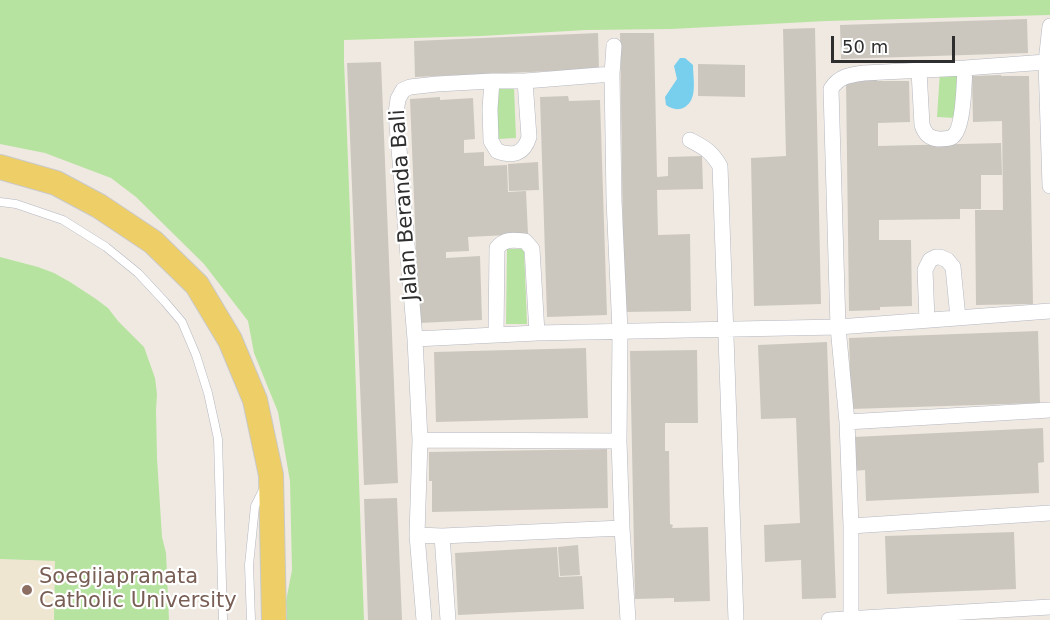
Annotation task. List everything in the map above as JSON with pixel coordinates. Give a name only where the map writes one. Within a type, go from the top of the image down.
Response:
[{"type":"main road","points":[[0,167],[56,183],[99,206],[153,242],[197,285],[230,340],[255,400],[271,475],[274,620]]},
{"type":"street","points":[[1050,27],[1046,62],[1050,186]]},
{"type":"street","points":[[614,46],[612,74],[614,200],[620,331],[622,528],[628,620]]},
{"type":"street","points":[[850,619],[851,526],[847,422],[838,327],[831,88],[835,82],[847,76],[864,73],[1046,62]]},
{"type":"street","points":[[919,71],[922,125],[925,133],[937,139],[946,139],[953,137],[957,132],[961,116],[965,68]]},
{"type":"street","name":"Jalan Beranda Bali","points":[[417,535],[420,440],[415,339],[397,135],[398,99],[403,90],[410,87],[612,74]]},
{"type":"street","points":[[492,81],[491,141],[497,151],[514,154],[526,145],[529,136],[525,81]]},
{"type":"street","points":[[690,140],[707,149],[720,166],[736,620]]},
{"type":"street","points":[[496,335],[497,248],[501,242],[511,239],[525,241],[532,249],[537,333]]},
{"type":"street","points":[[927,320],[925,270],[930,260],[936,257],[947,260],[953,267],[958,318]]},
{"type":"street","points":[[415,339],[537,333],[838,327],[1050,311]]},
{"type":"street","points":[[847,422],[1050,410]]},
{"type":"street","points":[[420,440],[620,441]]},
{"type":"street","points":[[851,526],[1050,513]]},
{"type":"street","points":[[424,620],[417,535],[442,536],[622,528]]},
{"type":"street","points":[[442,536],[448,620]]},
{"type":"street","points":[[829,620],[1050,607]]},
{"type":"lane","points":[[0,202],[16,204],[63,220],[106,247],[138,273],[182,322],[208,393],[218,439],[223,620]]},
{"type":"lane","points":[[251,620],[249,565],[255,506],[271,475]]},
{"type":"shaded area","name":"Soegijapranata Catholic University","points":[[0,559],[55,561],[54,620],[0,620]]},
{"type":"green space","points":[[0,0],[1050,0],[1050,15],[827,21],[671,29],[586,30],[344,40],[364,620],[287,620],[286,601],[292,570],[290,481],[278,412],[254,353],[248,321],[204,264],[136,197],[111,178],[45,153],[0,144]]},
{"type":"green space","points":[[940,71],[960,72],[957,118],[937,117]]},
{"type":"green space","points":[[514,87],[516,138],[498,139],[496,88]]},
{"type":"green space","points":[[507,249],[524,249],[527,324],[506,324]]},
{"type":"green space","points":[[0,257],[38,267],[70,282],[108,308],[144,347],[155,378],[157,394],[157,458],[162,537],[166,553],[169,620],[54,620],[55,561],[0,559]]},
{"type":"water","points":[[680,58],[685,58],[693,65],[694,88],[689,103],[677,109],[666,105],[665,97],[677,79],[674,66]]},
{"type":"building","points":[[1027,19],[1028,53],[841,59],[840,25]]},
{"type":"building","points":[[815,28],[821,304],[754,306],[751,158],[786,156],[783,29]]},
{"type":"building","points":[[598,33],[599,69],[415,77],[414,41]]},
{"type":"building","points":[[620,33],[654,33],[657,177],[668,176],[668,157],[702,156],[703,189],[657,190],[658,235],[690,234],[691,311],[624,312]]},
{"type":"building","points":[[381,62],[398,483],[364,485],[347,63]]},
{"type":"building","points":[[698,64],[745,65],[745,97],[698,96]]},
{"type":"building","points":[[972,76],[1029,76],[1033,304],[976,305],[975,210],[1003,210],[1002,121],[973,122]]},
{"type":"building","points":[[877,79],[877,81],[909,81],[910,122],[878,123],[878,146],[1001,143],[1002,175],[981,175],[981,209],[960,209],[960,219],[879,220],[879,240],[911,240],[912,306],[849,311],[846,80]]},
{"type":"building","points":[[568,96],[569,101],[600,100],[607,315],[547,317],[540,97]]},
{"type":"building","points":[[440,97],[440,100],[473,98],[475,139],[464,140],[464,153],[484,152],[484,166],[507,165],[508,192],[526,191],[528,234],[468,237],[469,251],[446,252],[446,258],[480,256],[482,320],[419,323],[410,99]]},
{"type":"building","points":[[538,162],[539,190],[509,191],[508,164]]},
{"type":"building","points":[[1038,331],[1040,403],[851,409],[849,338]]},
{"type":"building","points":[[827,342],[836,598],[802,599],[801,560],[765,562],[764,525],[800,523],[796,418],[761,419],[758,345]]},
{"type":"building","points":[[586,348],[588,418],[436,422],[434,352]]},
{"type":"building","points":[[697,350],[698,423],[665,423],[665,451],[669,451],[670,524],[673,525],[672,528],[708,527],[710,601],[674,602],[674,598],[635,599],[630,351]]},
{"type":"building","points":[[1043,428],[1044,462],[1038,463],[1039,493],[866,501],[865,470],[854,471],[853,437]]},
{"type":"building","points":[[607,449],[608,508],[432,512],[429,452]]},
{"type":"building","points":[[397,498],[402,620],[368,620],[364,499]]},
{"type":"building","points":[[1014,532],[1016,589],[887,594],[885,536]]},
{"type":"building","points":[[578,545],[580,575],[560,576],[558,547]]},
{"type":"building","points":[[557,547],[559,577],[582,576],[584,609],[458,615],[455,553]]},
{"type":"place","name":"Soegijapranata Catholic University","points":[[27,590]]}]
